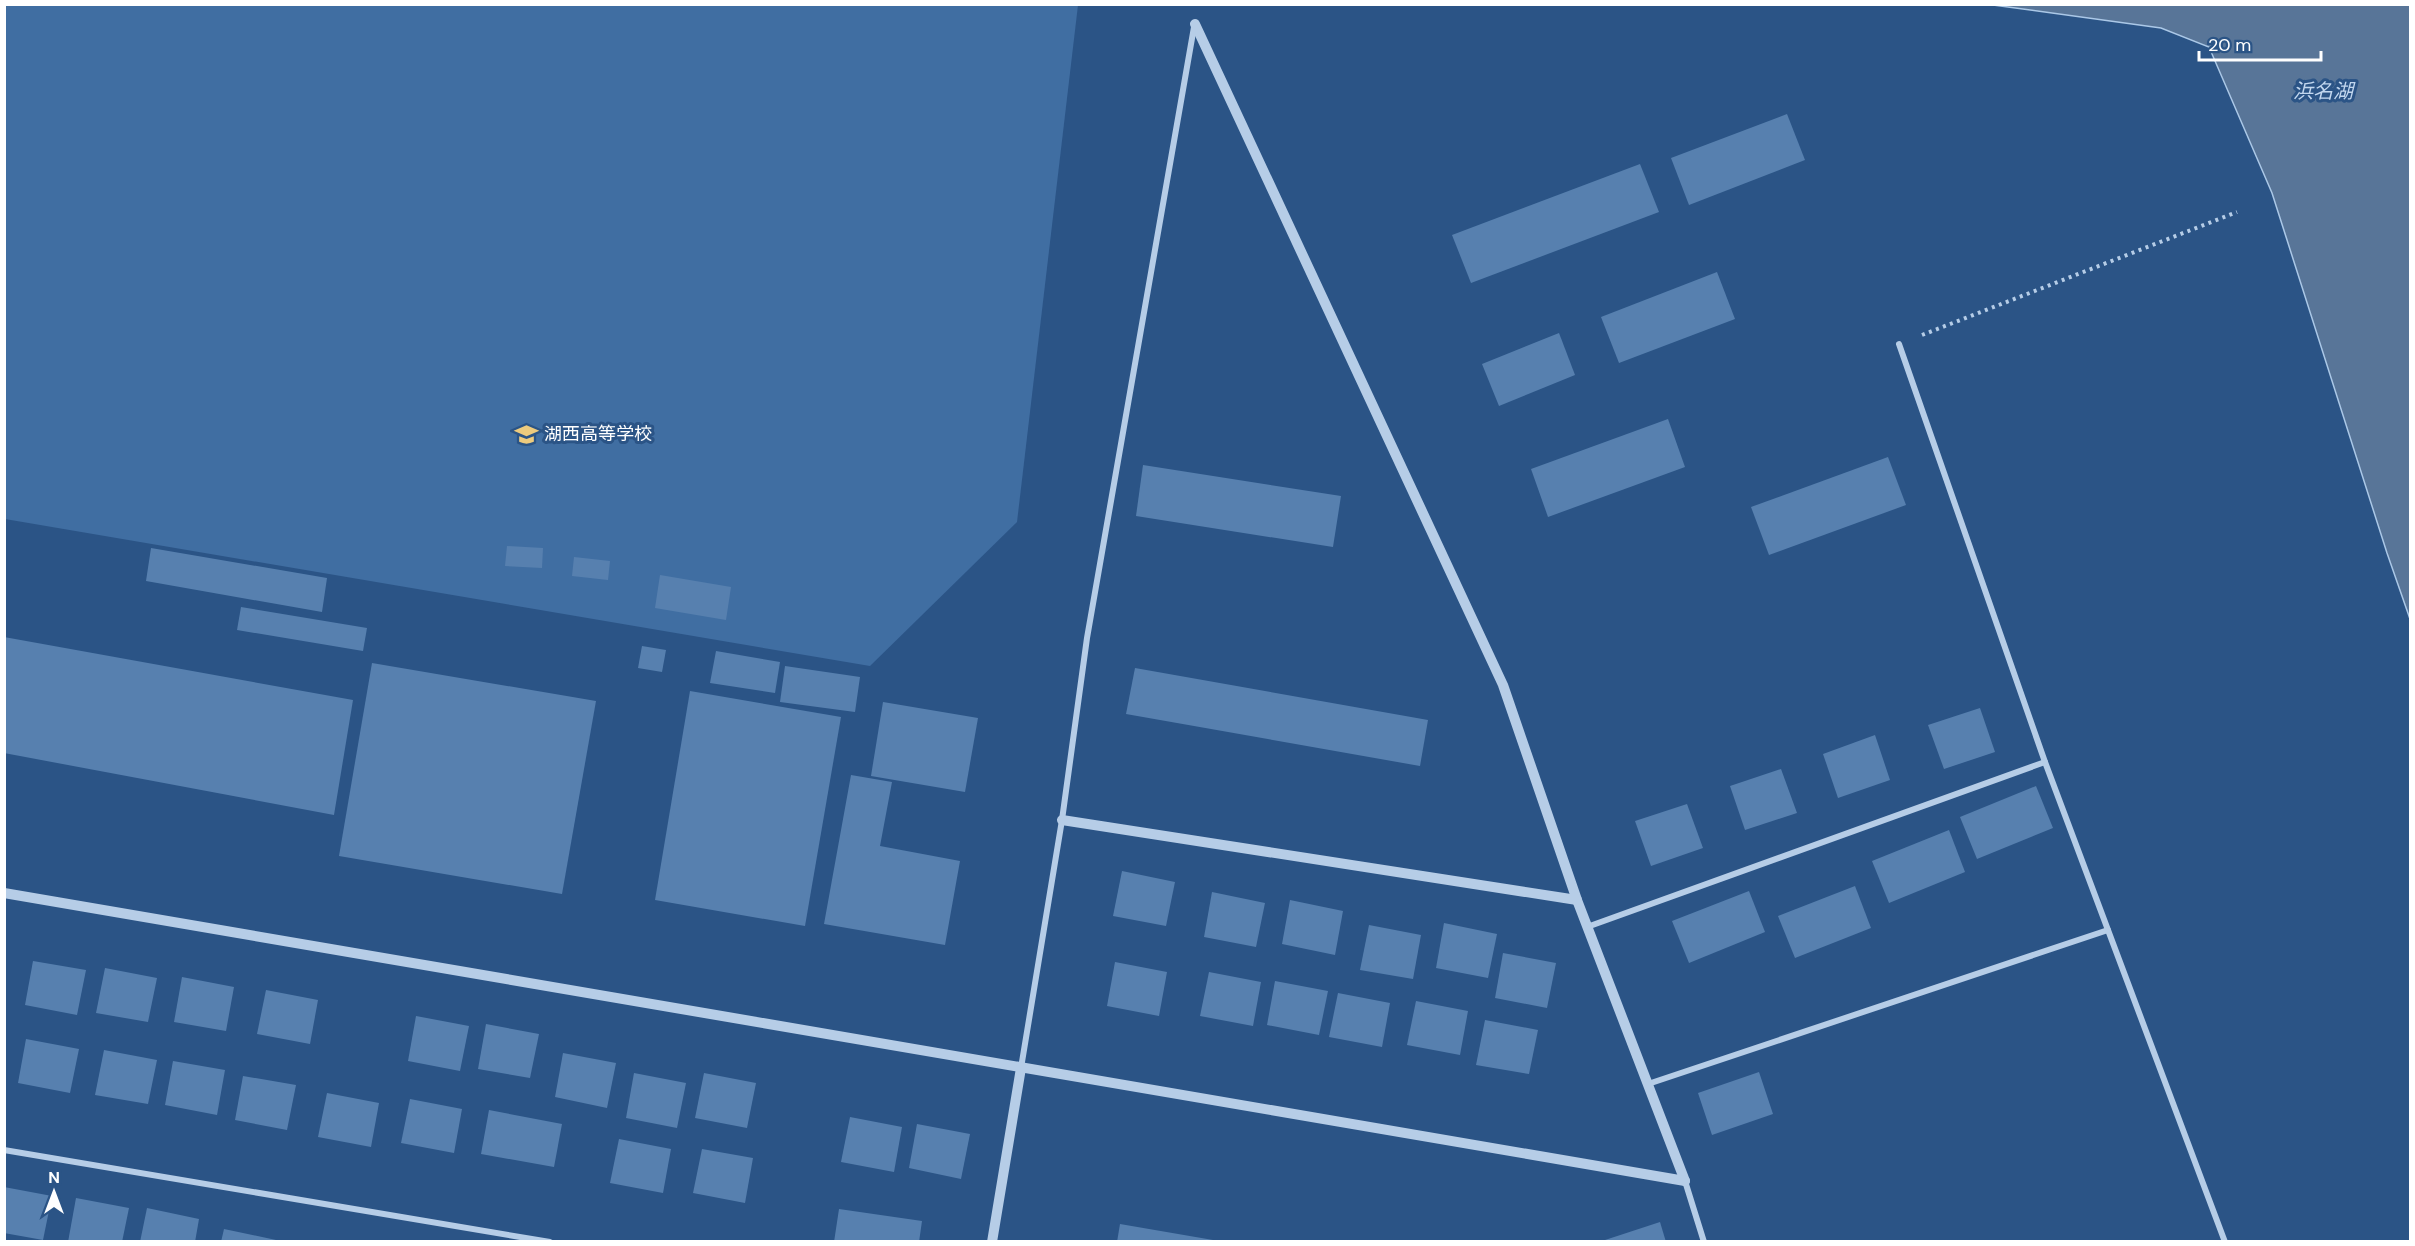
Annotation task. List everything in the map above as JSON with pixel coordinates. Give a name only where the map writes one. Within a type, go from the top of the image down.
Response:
[{"type":"street","points":[[992,1242],[1062,820],[1087,638],[1195,24]]},
{"type":"street","points":[[1195,24],[1503,685],[1577,900],[1685,1181],[1704,1242]]},
{"type":"street","points":[[1899,344],[2045,762],[2225,1242]]},
{"type":"street","points":[[1587,927],[2045,762]]},
{"type":"street","points":[[1062,820],[1577,900]]},
{"type":"street","points":[[4,893],[1685,1181]]},
{"type":"street","points":[[1648,1084],[2108,930]]},
{"type":"street","points":[[4,1150],[550,1242]]},
{"type":"path","points":[[1899,344],[2237,212]]},
{"type":"shaded area","name":"湖西高等学校","points":[[4,5],[1078,5],[1017,522],[870,666],[5,519]]},
{"type":"water","name":"浜名湖","points":[[1993,5],[2410,5],[2410,619],[2272,193],[2209,47],[2161,28]]},
{"type":"building","points":[[1787,114],[1805,160],[1689,205],[1671,158]]},
{"type":"building","points":[[1640,164],[1659,212],[1471,283],[1452,235]]},
{"type":"building","points":[[1717,272],[1735,319],[1619,363],[1601,317]]},
{"type":"building","points":[[1559,333],[1575,375],[1499,406],[1482,364]]},
{"type":"building","points":[[1668,419],[1685,467],[1548,517],[1531,469]]},
{"type":"building","points":[[1888,457],[1906,505],[1769,555],[1751,507]]},
{"type":"building","points":[[1143,465],[1341,496],[1333,547],[1136,516]]},
{"type":"building","points":[[507,546],[543,548],[542,568],[505,566]]},
{"type":"building","points":[[151,548],[327,578],[322,612],[146,581]]},
{"type":"building","points":[[574,557],[610,561],[608,580],[572,576]]},
{"type":"building","points":[[660,575],[731,587],[726,620],[655,608]]},
{"type":"building","points":[[241,607],[367,628],[363,651],[237,630]]},
{"type":"building","points":[[4,637],[353,700],[334,815],[4,753]]},
{"type":"building","points":[[642,646],[666,650],[662,672],[638,668]]},
{"type":"building","points":[[716,651],[780,662],[775,693],[710,683]]},
{"type":"building","points":[[372,663],[596,701],[562,894],[339,856]]},
{"type":"building","points":[[785,666],[860,677],[855,712],[780,702]]},
{"type":"building","points":[[1135,668],[1428,720],[1420,766],[1126,714]]},
{"type":"building","points":[[690,691],[841,717],[805,926],[655,900]]},
{"type":"building","points":[[883,702],[978,718],[965,792],[871,776]]},
{"type":"building","points":[[1980,708],[1995,752],[1944,769],[1928,725]]},
{"type":"building","points":[[1875,735],[1890,780],[1838,798],[1823,754]]},
{"type":"building","points":[[1781,769],[1797,813],[1745,830],[1730,786]]},
{"type":"building","points":[[851,775],[892,782],[880,846],[960,861],[945,945],[824,924]]},
{"type":"building","points":[[2036,786],[2053,828],[1977,859],[1960,817]]},
{"type":"building","points":[[1687,804],[1703,848],[1651,866],[1635,821]]},
{"type":"building","points":[[1949,830],[1965,872],[1889,903],[1872,861]]},
{"type":"building","points":[[1122,871],[1175,882],[1166,926],[1113,916]]},
{"type":"building","points":[[1855,886],[1871,928],[1795,958],[1778,916]]},
{"type":"building","points":[[1749,891],[1765,932],[1689,963],[1672,921]]},
{"type":"building","points":[[1212,892],[1265,903],[1256,947],[1204,937]]},
{"type":"building","points":[[1290,900],[1343,911],[1335,955],[1282,944]]},
{"type":"building","points":[[1444,923],[1497,934],[1488,978],[1436,968]]},
{"type":"building","points":[[1369,925],[1421,935],[1413,979],[1360,970]]},
{"type":"building","points":[[1503,953],[1556,963],[1547,1008],[1495,998]]},
{"type":"building","points":[[33,961],[86,970],[77,1015],[25,1005]]},
{"type":"building","points":[[1115,962],[1167,972],[1159,1016],[1107,1006]]},
{"type":"building","points":[[105,968],[157,978],[148,1022],[96,1013]]},
{"type":"building","points":[[1209,972],[1261,982],[1253,1026],[1200,1016]]},
{"type":"building","points":[[182,977],[234,987],[226,1031],[174,1022]]},
{"type":"building","points":[[1275,981],[1328,991],[1319,1035],[1267,1025]]},
{"type":"building","points":[[266,990],[318,1000],[310,1044],[257,1034]]},
{"type":"building","points":[[1338,993],[1390,1003],[1382,1047],[1329,1037]]},
{"type":"building","points":[[1416,1001],[1468,1011],[1460,1055],[1407,1045]]},
{"type":"building","points":[[416,1016],[469,1026],[460,1071],[408,1061]]},
{"type":"building","points":[[1485,1020],[1538,1030],[1529,1074],[1476,1065]]},
{"type":"building","points":[[486,1024],[539,1034],[530,1078],[478,1069]]},
{"type":"building","points":[[26,1039],[79,1049],[70,1093],[18,1083]]},
{"type":"building","points":[[104,1050],[157,1060],[148,1104],[95,1095]]},
{"type":"building","points":[[563,1053],[616,1063],[607,1108],[555,1097]]},
{"type":"building","points":[[173,1061],[225,1070],[217,1115],[165,1105]]},
{"type":"building","points":[[1759,1072],[1773,1114],[1712,1135],[1698,1093]]},
{"type":"building","points":[[634,1073],[686,1083],[677,1128],[626,1118]]},
{"type":"building","points":[[704,1073],[756,1083],[747,1128],[695,1118]]},
{"type":"building","points":[[243,1076],[296,1085],[287,1130],[235,1120]]},
{"type":"building","points":[[327,1093],[379,1103],[371,1147],[318,1137]]},
{"type":"building","points":[[410,1099],[462,1109],[454,1153],[401,1143]]},
{"type":"building","points":[[489,1110],[562,1124],[554,1167],[481,1154]]},
{"type":"building","points":[[850,1117],[902,1127],[894,1172],[841,1162]]},
{"type":"building","points":[[917,1124],[970,1134],[961,1179],[909,1168]]},
{"type":"building","points":[[619,1139],[671,1149],[663,1193],[610,1183]]},
{"type":"building","points":[[702,1149],[753,1158],[745,1203],[693,1193]]},
{"type":"building","points":[[4,1187],[52,1196],[43,1240],[4,1233]]},
{"type":"building","points":[[76,1198],[129,1208],[122,1242],[68,1242]]},
{"type":"building","points":[[147,1208],[199,1219],[195,1242],[140,1242]]},
{"type":"building","points":[[839,1209],[922,1221],[919,1242],[834,1242]]},
{"type":"building","points":[[1660,1222],[1666,1242],[1602,1242],[1602,1241]]},
{"type":"building","points":[[1120,1224],[1213,1240],[1212,1242],[1117,1242]]},
{"type":"building","points":[[224,1229],[276,1240],[276,1242],[221,1242]]},
{"type":"place","name":"湖西高等学校","points":[[526,434]]}]
